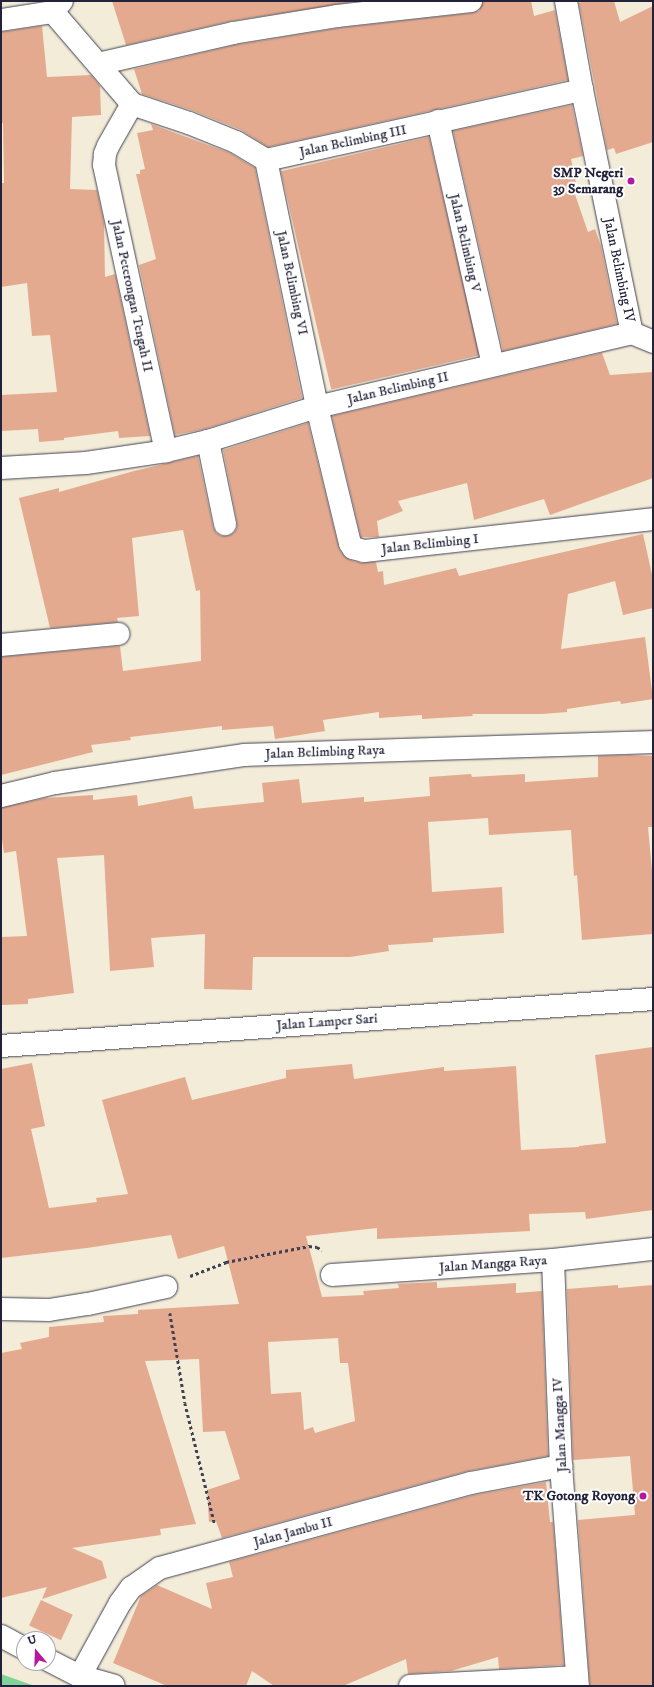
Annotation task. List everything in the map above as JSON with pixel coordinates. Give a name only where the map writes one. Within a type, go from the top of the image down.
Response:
[{"type":"street","points":[[98,64],[233,33],[337,16],[471,1]]},
{"type":"street","name":"Jalan Belimbing IV","points":[[566,1],[582,90],[632,333]]},
{"type":"street","points":[[1,20],[58,7],[98,64],[132,104],[189,123],[236,142],[266,160]]},
{"type":"street","name":"Jalan Belimbing III","points":[[266,160],[582,90]]},
{"type":"street","name":"Jalan Peterongan Tengah II","points":[[132,104],[108,146],[105,154],[104,165],[166,450]]},
{"type":"street","name":"Jalan Belimbing V","points":[[438,121],[493,365]]},
{"type":"street","name":"Jalan Belimbing VI","points":[[266,160],[317,407]]},
{"type":"street","points":[[632,333],[653,342]]},
{"type":"street","name":"Jalan Belimbing II","points":[[166,450],[208,441],[317,407],[632,333]]},
{"type":"street","name":"Jalan Belimbing I","points":[[317,407],[350,543],[353,548],[358,550],[364,551],[653,519]]},
{"type":"street","points":[[208,441],[225,524]]},
{"type":"street","points":[[1,468],[86,463],[166,450]]},
{"type":"street","points":[[1,645],[118,634]]},
{"type":"street","name":"Jalan Belimbing Raya","points":[[1,796],[55,783],[245,755],[653,742]]},
{"type":"street","name":"Jalan Lamper Sari","points":[[1,1046],[653,999]]},
{"type":"street","name":"Jalan Mangga Raya","points":[[340,1274],[553,1260],[653,1249]]},
{"type":"street","name":"Jalan Mangga IV","points":[[553,1260],[561,1466],[577,1682]]},
{"type":"street","points":[[1,1309],[49,1310],[88,1304],[166,1287]]},
{"type":"street","name":"Jalan Jambu II","points":[[80,1676],[120,1603],[131,1588],[160,1568],[471,1483],[561,1466]]},
{"type":"street","points":[[1,1636],[16,1644]]},
{"type":"street","points":[[56,1664],[80,1676],[110,1686]]},
{"type":"street","points":[[410,1686],[577,1682]]},
{"type":"path","points":[[223,1551],[205,1489],[185,1403],[166,1287],[226,1262],[309,1246],[320,1249],[340,1274]]},
{"type":"green space","points":[[1,1674],[32,1685],[35,1686],[1,1686]]},
{"type":"building","points":[[112,1],[359,1],[231,21],[126,45]]},
{"type":"building","points":[[483,1],[531,1],[534,16],[555,10],[568,80],[268,147],[241,130],[194,111],[142,94],[134,69],[235,45],[339,28],[472,13],[479,11]]},
{"type":"building","points":[[584,1],[614,1],[620,22],[653,6],[653,142],[616,154],[614,148],[607,150],[579,3]]},
{"type":"building","points":[[42,26],[47,77],[91,75],[100,86],[101,115],[72,117],[70,189],[97,190],[104,223],[105,277],[115,274],[150,436],[119,438],[118,431],[64,438],[64,440],[39,442],[38,429],[1,431],[1,395],[57,392],[50,335],[32,336],[27,283],[1,287],[1,183],[4,183],[3,123],[1,123],[1,32]]},
{"type":"building","points":[[572,105],[583,156],[571,159],[576,182],[571,183],[588,232],[595,229],[601,246],[617,324],[503,351],[453,131]]},
{"type":"building","points":[[151,124],[230,153],[255,168],[302,398],[205,429],[175,435],[139,265],[156,259],[136,174],[140,174],[140,170],[145,169],[137,133],[153,130]]},
{"type":"building","points":[[429,137],[479,355],[331,389],[281,171]]},
{"type":"building","points":[[602,353],[610,375],[653,372],[653,478],[550,515],[544,499],[474,520],[467,483],[398,501],[403,511],[377,521],[379,537],[361,537],[332,416]]},
{"type":"building","points":[[308,423],[339,549],[343,555],[350,560],[361,563],[376,562],[378,572],[383,571],[384,585],[456,568],[459,576],[643,534],[653,579],[653,608],[623,615],[615,581],[568,594],[561,649],[645,637],[653,699],[621,704],[620,701],[567,709],[567,712],[542,714],[472,714],[473,716],[422,719],[422,715],[379,718],[379,712],[323,720],[325,731],[275,739],[273,726],[222,730],[222,726],[130,737],[131,740],[91,745],[93,752],[1,775],[1,657],[120,646],[123,671],[201,661],[200,590],[196,591],[183,530],[132,538],[139,616],[117,618],[118,622],[50,628],[19,498],[59,488],[59,492],[134,471],[198,456],[213,527],[216,533],[221,536],[228,536],[234,533],[237,528],[237,521],[223,450]]},
{"type":"building","points":[[598,756],[653,756],[653,827],[648,827],[653,882],[653,934],[582,940],[577,875],[574,876],[571,830],[489,835],[488,818],[428,822],[432,892],[502,887],[504,933],[433,938],[433,942],[388,945],[389,951],[350,957],[253,957],[252,990],[204,989],[205,934],[151,938],[154,967],[110,971],[104,855],[57,858],[74,993],[28,999],[28,1004],[1,1005],[1,937],[27,936],[16,851],[4,853],[1,833],[1,808],[45,798],[93,795],[93,800],[137,795],[138,806],[192,796],[194,809],[264,802],[262,783],[299,779],[302,803],[364,797],[364,802],[430,796],[429,777],[471,774],[472,777],[525,774],[525,782],[598,777]]},
{"type":"building","points":[[653,1047],[653,1210],[586,1219],[585,1212],[529,1214],[530,1231],[377,1239],[377,1228],[306,1236],[322,1297],[364,1295],[363,1291],[399,1288],[398,1284],[437,1282],[437,1288],[516,1283],[516,1293],[542,1291],[548,1456],[468,1471],[222,1538],[216,1521],[209,1522],[207,1490],[240,1479],[225,1431],[203,1432],[199,1359],[145,1361],[196,1524],[160,1529],[161,1535],[72,1548],[102,1561],[107,1578],[42,1599],[47,1587],[1,1598],[1,1353],[22,1349],[20,1343],[49,1337],[49,1327],[104,1322],[103,1316],[138,1314],[138,1310],[239,1304],[224,1246],[178,1259],[171,1235],[87,1248],[1,1258],[1,1069],[32,1063],[45,1126],[31,1129],[49,1208],[97,1202],[96,1198],[128,1194],[102,1100],[185,1077],[192,1100],[286,1078],[286,1070],[352,1064],[354,1079],[444,1067],[444,1071],[516,1066],[521,1150],[579,1147],[606,1143],[595,1055]],"holes":[[[338,1338],[340,1363],[348,1363],[355,1421],[315,1433],[313,1427],[304,1430],[301,1392],[271,1394],[268,1342]]]},
{"type":"building","points":[[618,1285],[618,1288],[653,1285],[653,1686],[590,1686],[578,1520],[635,1515],[630,1456],[573,1460],[567,1289]]},
{"type":"building","points":[[546,1482],[550,1522],[553,1522],[564,1665],[499,1669],[498,1657],[451,1671],[408,1674],[406,1659],[343,1686],[274,1686],[252,1671],[246,1686],[167,1686],[113,1663],[141,1596],[157,1585],[212,1609],[206,1583],[233,1577],[229,1562],[474,1495]]},
{"type":"building","points":[[41,1600],[73,1615],[61,1640],[56,1638],[56,1631],[41,1631],[29,1625]]},
{"type":"place","name":"SMP Negeri 39 Semarang","points":[[631,181]]},
{"type":"place","name":"TK Gotong Royong","points":[[643,1496]]}]
